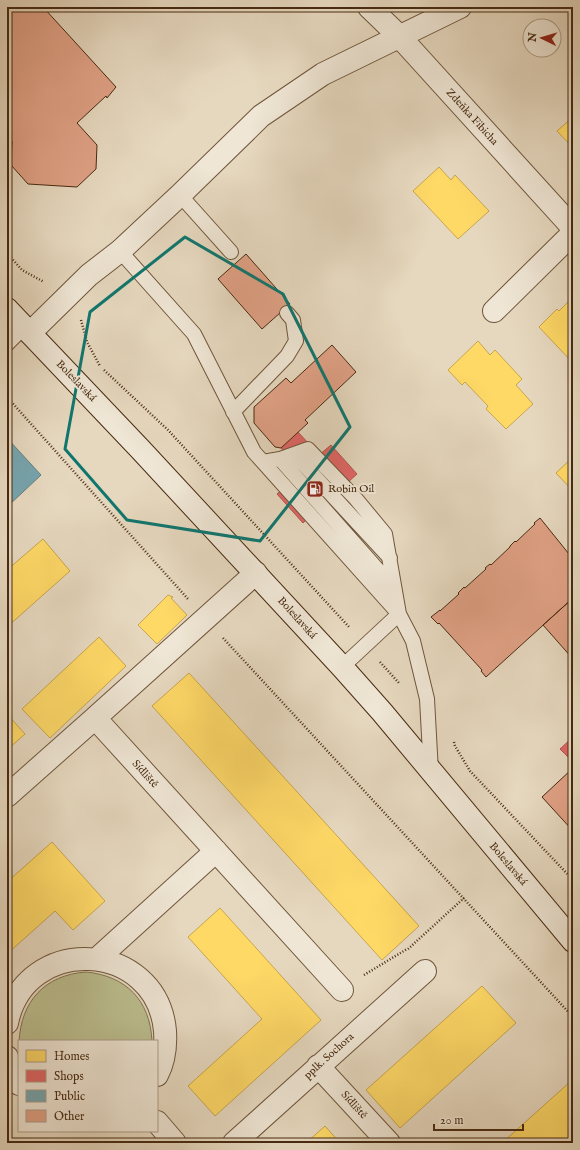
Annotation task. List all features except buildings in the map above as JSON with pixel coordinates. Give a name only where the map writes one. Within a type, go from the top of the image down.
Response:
[{"type":"street","name":"Zdeňka Fibicha","points":[[369,7],[399,36],[573,228]]},
{"type":"street","points":[[27,330],[64,300],[89,275],[120,251],[261,116],[323,74],[460,7]]},
{"type":"street","points":[[494,311],[573,233]]},
{"type":"street","name":"Boleslavská","points":[[7,309],[147,456],[342,667],[382,712],[573,940]]},
{"type":"street","points":[[7,796],[256,573]]},
{"type":"street","name":"Sídliště","points":[[95,718],[342,990]]},
{"type":"street","points":[[97,959],[216,851]]},
{"type":"street","points":[[7,1023],[16,998],[27,984],[40,973],[55,964],[72,960],[97,959],[113,963],[128,970],[141,981],[152,994],[160,1009],[166,1041],[164,1058],[158,1073]]},
{"type":"street","name":"pplk. Sochora","points":[[234,1143],[425,971]]},
{"type":"street","points":[[7,1057],[12,1072],[18,1082]]},
{"type":"street","name":"Sídliště","points":[[318,1066],[389,1143]]},
{"type":"street","points":[[158,1123],[175,1143]]},
{"type":"lane","points":[[180,195],[231,252]]},
{"type":"lane","points":[[120,251],[194,334],[254,452],[398,614],[413,641],[427,699],[431,772]]},
{"type":"lane","points":[[234,412],[287,356],[296,341],[294,320],[287,314]]},
{"type":"lane","points":[[7,344],[27,330]]},
{"type":"lane","points":[[263,462],[280,459],[294,454],[390,558],[398,614]]},
{"type":"lane","points":[[280,459],[394,587]]},
{"type":"lane","points":[[342,667],[398,614]]},
{"type":"path","points":[[7,253],[22,270],[47,284],[80,317],[86,342],[100,366],[168,430],[403,687],[423,684]]},
{"type":"path","points":[[7,397],[205,618],[573,1017]]},
{"type":"path","points":[[453,739],[455,746],[470,771],[573,880]]},
{"type":"path","points":[[342,990],[408,949],[464,898]]},
{"type":"path","points":[[408,949],[425,971]]},
{"type":"highlighted area","points":[[185,237],[283,294],[350,427],[260,541],[127,520],[65,449],[90,312]]},
{"type":"green space","points":[[86,972],[100,974],[124,985],[141,1002],[150,1026],[152,1040],[19,1040],[25,1014],[30,1003],[38,993],[47,985],[59,978],[71,974]]},
{"type":"place","name":"Robin Oil","points":[[315,489]]}]
